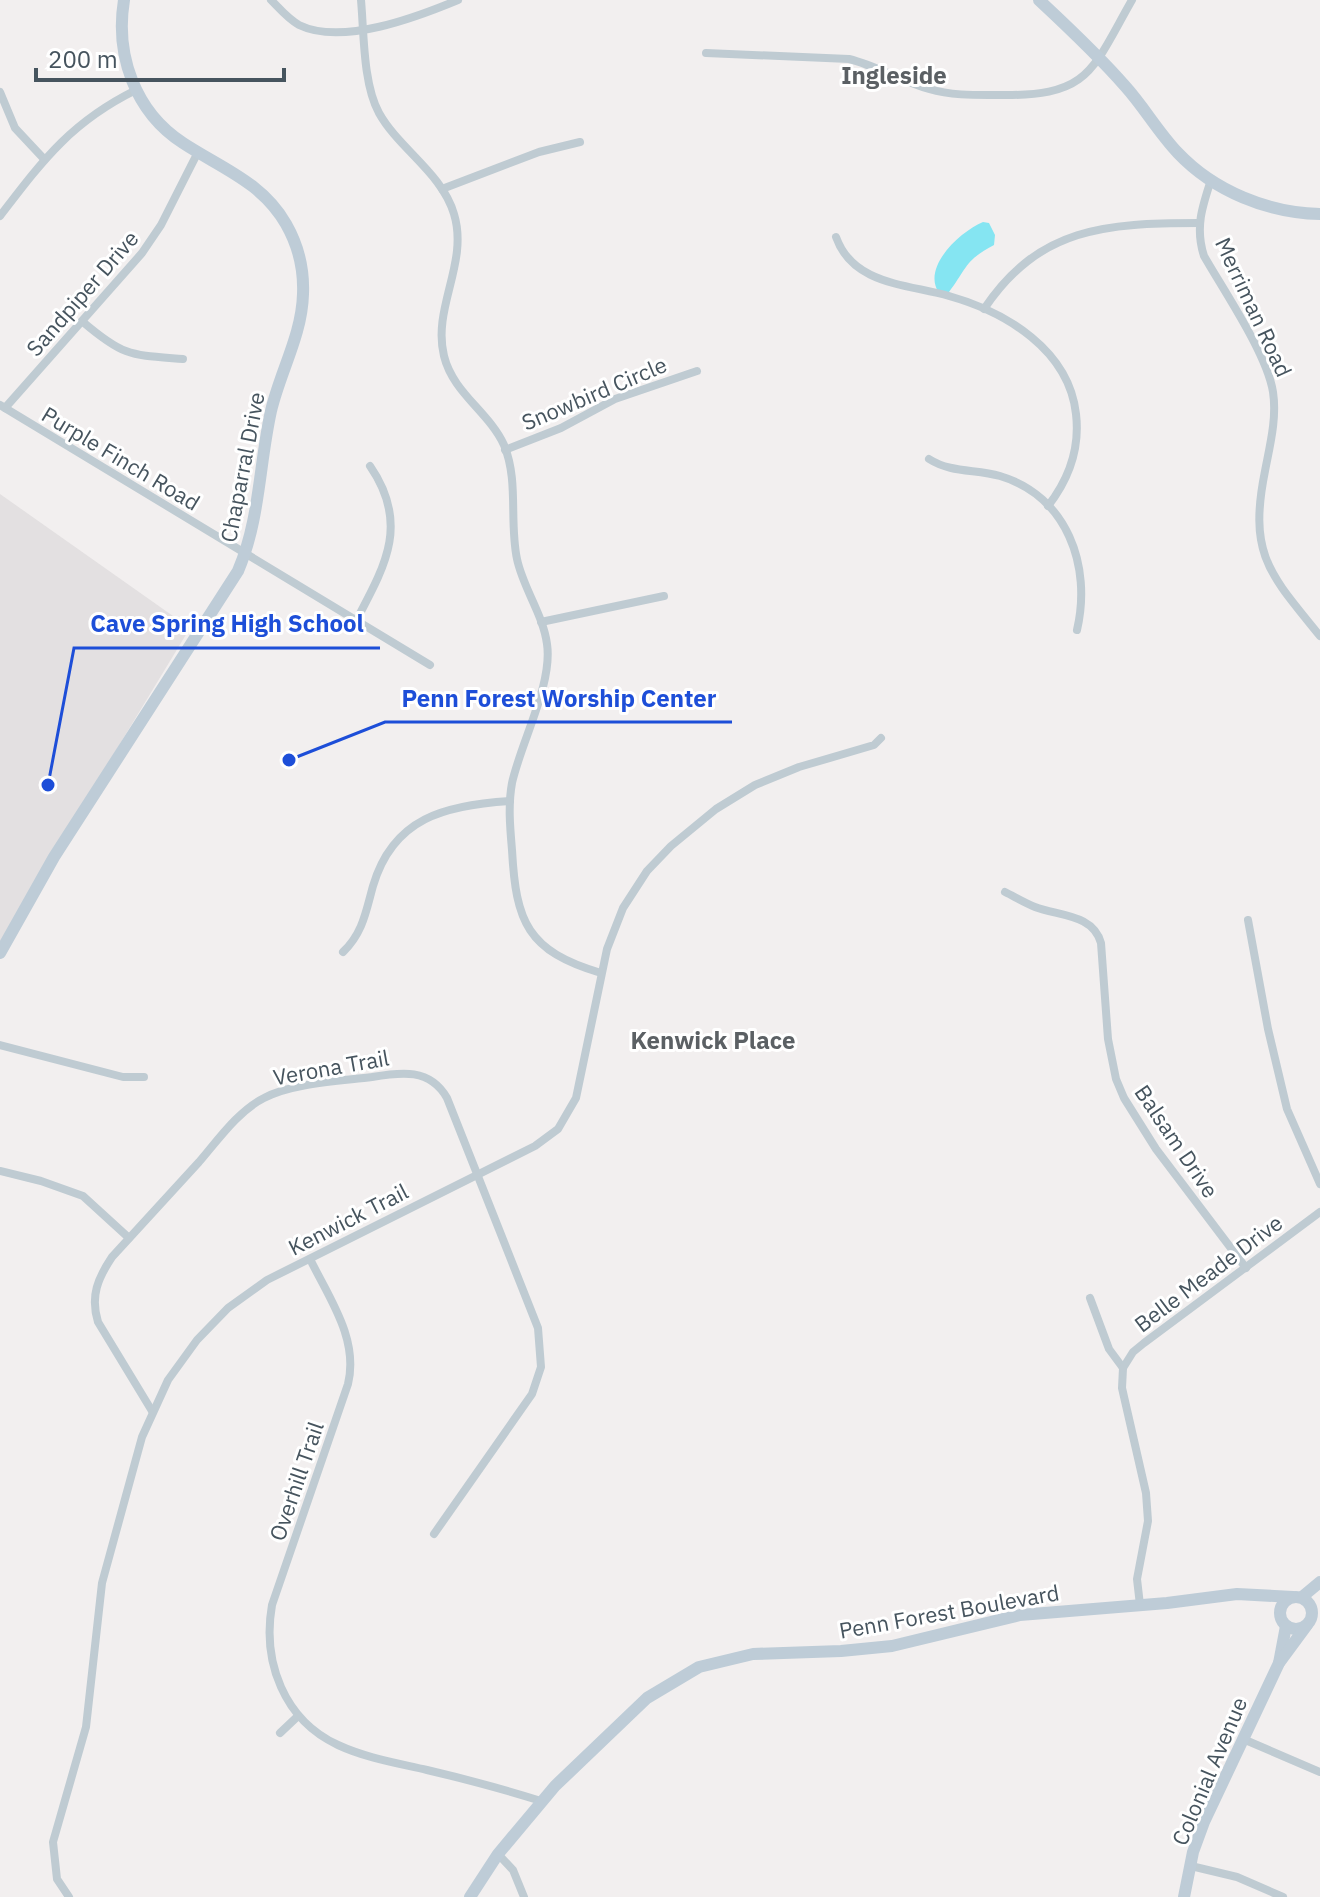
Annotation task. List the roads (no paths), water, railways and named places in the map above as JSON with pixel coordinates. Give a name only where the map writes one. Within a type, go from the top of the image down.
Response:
[{"type":"street","name":"Chaparral Drive","points":[[0,953],[54,857],[230,584],[245,554],[252,532],[272,408],[301,315],[303,281],[293,237],[277,209],[247,180],[170,135],[136,90],[124,54],[124,0]]},
{"type":"street","points":[[271,0],[288,18],[306,28],[333,32],[364,30],[458,0]]},
{"type":"street","points":[[361,0],[370,89],[379,112],[442,189],[453,211],[458,237],[456,266],[442,319],[443,353],[458,387],[491,425],[505,450],[512,478],[517,558],[547,644],[547,669],[512,782],[514,890],[522,917],[547,949],[571,963],[601,973]]},
{"type":"street","points":[[1039,0],[1137,99],[1178,154],[1211,180],[1270,207],[1320,214]]},
{"type":"street","points":[[706,53],[849,59],[869,64],[924,88],[962,95],[1020,96],[1059,91],[1079,80],[1099,59],[1132,0]]},
{"type":"street","points":[[0,216],[44,159],[74,128],[136,90]]},
{"type":"street","points":[[0,92],[15,128],[44,159]]},
{"type":"street","points":[[442,189],[539,152],[580,142]]},
{"type":"street","name":"Sandpiper Drive","points":[[2,407],[125,276],[161,225],[198,152]]},
{"type":"street","name":"Merriman Road","points":[[1211,180],[1199,223],[1204,256],[1263,361],[1273,389],[1274,418],[1259,508],[1267,566],[1320,636]]},
{"type":"street","points":[[984,309],[1016,269],[1058,241],[1101,229],[1199,223]]},
{"type":"street","points":[[836,237],[852,264],[874,277],[948,296],[984,309],[1016,326],[1043,346],[1061,368],[1071,391],[1077,424],[1074,454],[1061,487],[1048,506]]},
{"type":"street","points":[[83,322],[108,344],[127,353],[183,359]]},
{"type":"street","name":"Snowbird Circle","points":[[505,450],[561,428],[615,399],[697,371]]},
{"type":"street","name":"Purple Finch Road","points":[[2,407],[430,665]]},
{"type":"street","points":[[929,459],[953,470],[1008,479],[1036,495],[1048,506],[1067,529],[1078,554],[1082,586],[1077,630]]},
{"type":"street","points":[[356,621],[382,569],[392,525],[389,502],[370,466]]},
{"type":"street","points":[[541,622],[664,596]]},
{"type":"street","name":"Kenwick Trail","points":[[69,1897],[57,1879],[53,1842],[86,1727],[102,1583],[134,1462],[152,1411],[182,1360],[211,1325],[247,1293],[535,1146],[558,1129],[566,1119],[579,1085],[607,949],[623,908],[647,871],[671,846],[716,809],[755,785],[799,767],[874,745],[881,738]]},
{"type":"street","points":[[343,952],[358,934],[382,862],[401,834],[430,817],[491,802],[510,801]]},
{"type":"street","name":"Balsam Drive","points":[[1005,892],[1034,907],[1083,921],[1095,929],[1101,943],[1108,1039],[1116,1079],[1124,1098],[1156,1149],[1246,1268]]},
{"type":"street","points":[[1248,920],[1265,1015],[1287,1109],[1320,1184]]},
{"type":"street","points":[[0,1045],[123,1077],[144,1077]]},
{"type":"street","name":"Verona Trail","points":[[152,1411],[95,1312],[94,1294],[98,1281],[112,1257],[253,1104],[271,1095],[310,1086],[393,1074],[409,1073],[426,1077],[438,1085],[447,1098],[478,1175],[538,1328],[541,1367],[524,1408],[434,1534]]},
{"type":"street","points":[[0,1171],[73,1191],[92,1203],[129,1238]]},
{"type":"street","name":"Belle Meade Drive","points":[[1123,1368],[1133,1352],[1144,1343],[1320,1212]]},
{"type":"street","name":"Overhill Trail","points":[[310,1259],[345,1330],[351,1365],[348,1384],[272,1605],[269,1648],[277,1681],[298,1716],[318,1734],[353,1751],[541,1801]]},
{"type":"street","points":[[1090,1298],[1109,1349],[1123,1368],[1122,1388],[1148,1506],[1137,1579],[1140,1605]]},
{"type":"street","name":"Colonial Avenue","points":[[1279,1663],[1282,1605],[1320,1582]]},
{"type":"street","name":"Penn Forest Boulevard","points":[[470,1897],[498,1854],[541,1801],[647,1698],[684,1674],[718,1660],[753,1654],[892,1646],[1020,1615],[1237,1594],[1298,1597]]},
{"type":"street","points":[[1246,1596],[1262,1601],[1297,1629],[1307,1625]]},
{"type":"street","points":[[1298,1597],[1309,1602],[1313,1611]]},
{"type":"street","name":"Colonial Avenue","points":[[1184,1897],[1204,1822],[1279,1663],[1307,1625],[1320,1597]]},
{"type":"street","points":[[280,1733],[298,1716]]},
{"type":"street","points":[[1243,1739],[1320,1772]]},
{"type":"street","points":[[498,1854],[513,1870],[524,1897]]},
{"type":"street","points":[[1191,1866],[1237,1877],[1283,1897]]},
{"type":"water","points":[[983,222],[989,223],[995,235],[994,245],[972,260],[949,292],[939,293],[935,272],[939,261],[964,233]]},
{"type":"place","name":"Penn Forest Worship Center","points":[[289,760]]},
{"type":"place","name":"Cave Spring High School","points":[[48,785]]},
{"type":"district","name":"Ingleside","points":[[894,75]]},
{"type":"district","name":"Kenwick Place","points":[[713,1040]]}]
